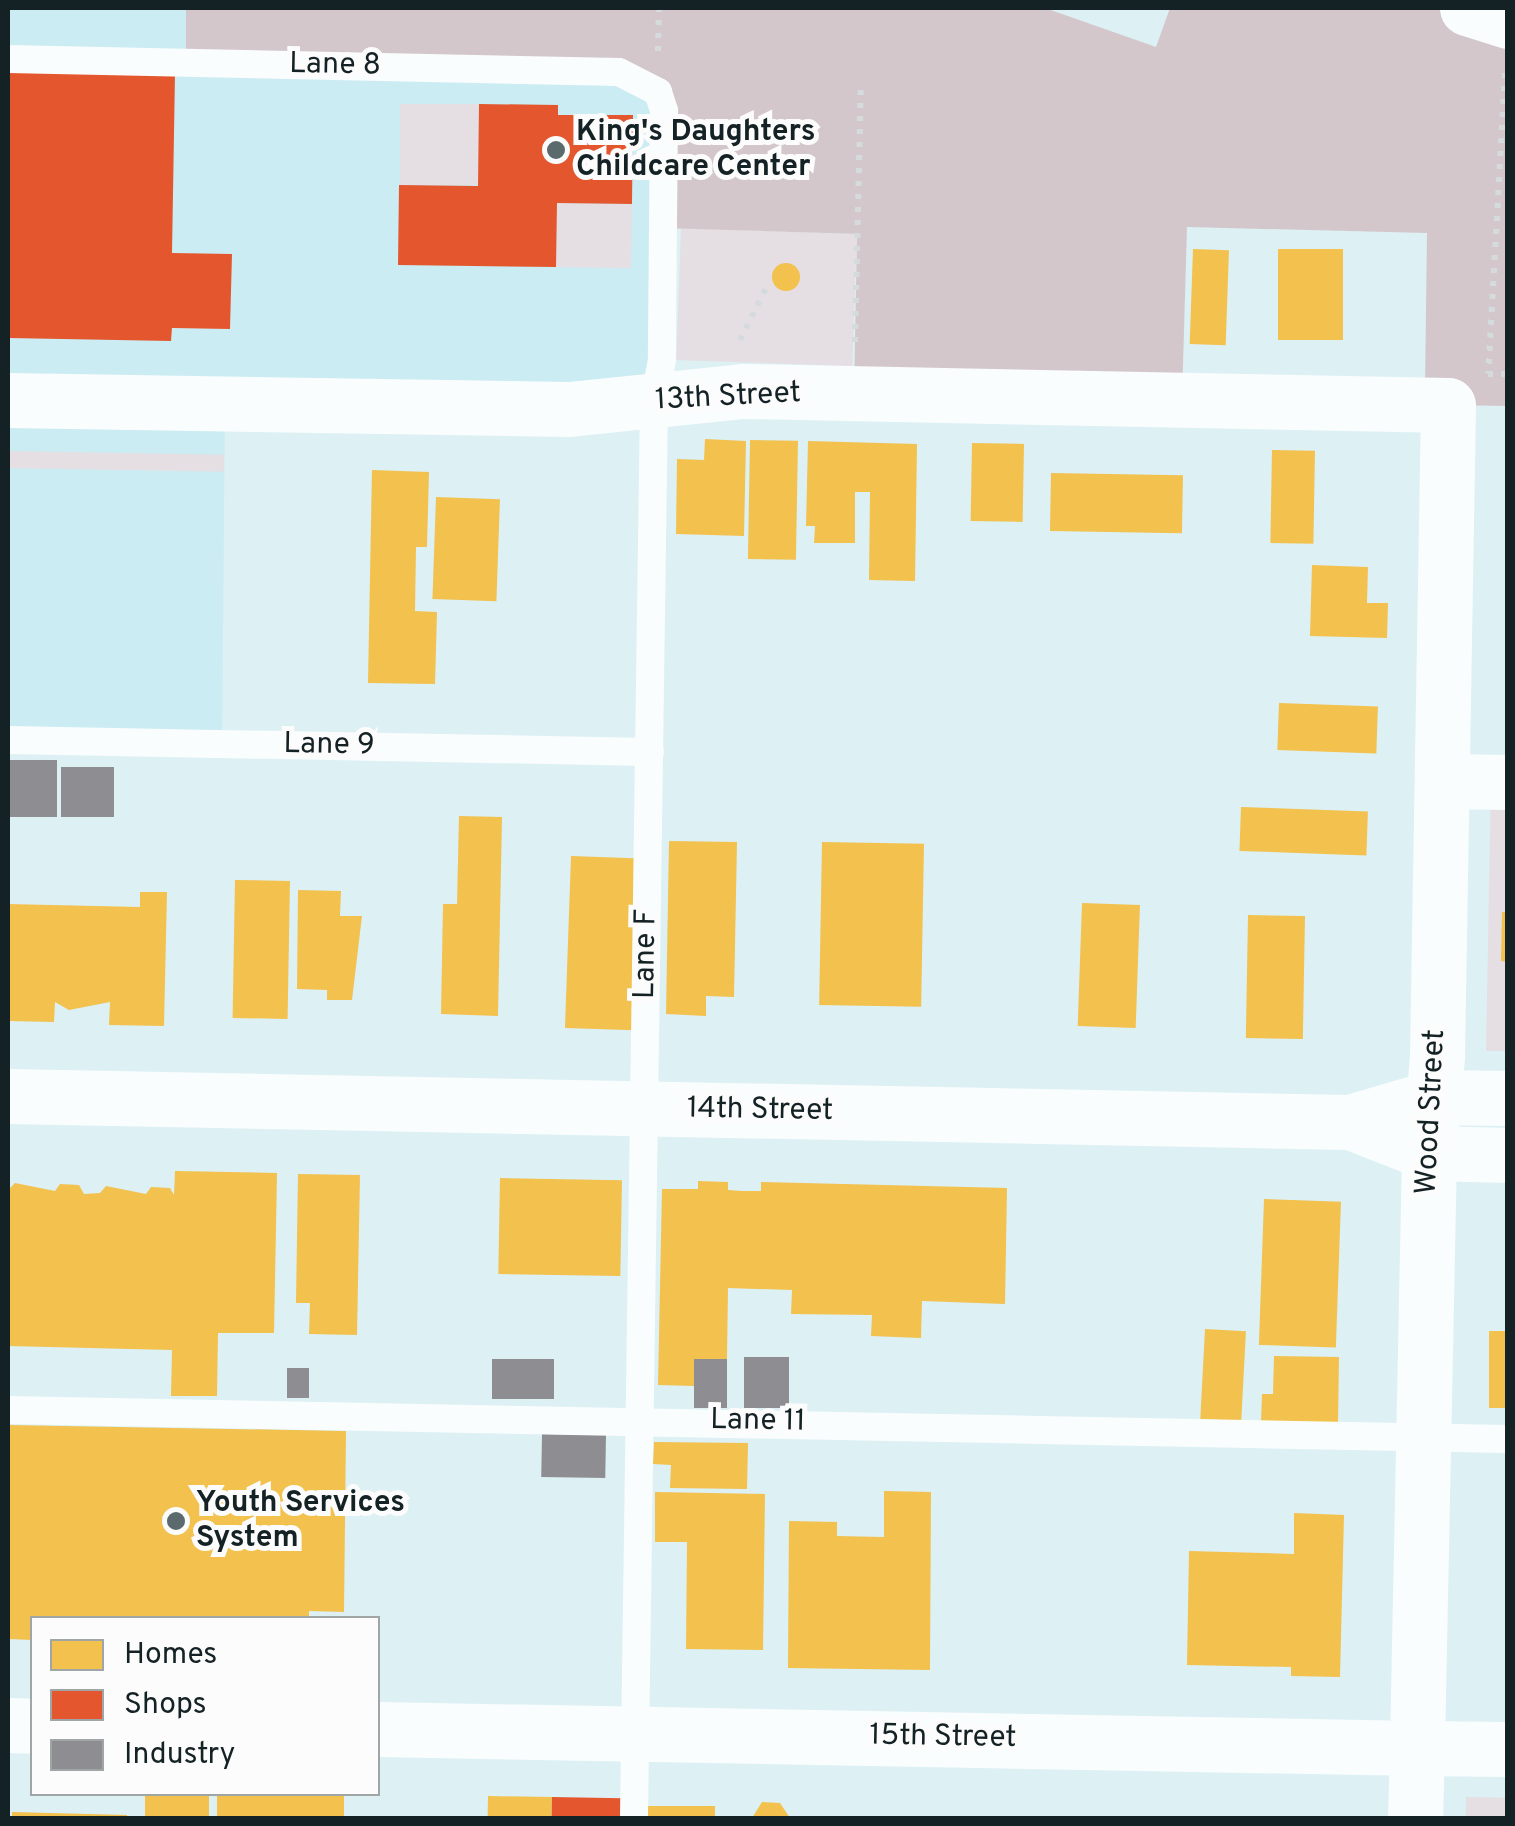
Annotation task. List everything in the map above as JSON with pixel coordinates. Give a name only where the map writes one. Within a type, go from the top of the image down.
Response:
[{"type":"street","points":[[1467,8],[1507,36]]},
{"type":"street","name":"13th Street","points":[[8,400],[568,409],[743,391],[1468,389]]},
{"type":"street","name":"Wood Street","points":[[1415,1818],[1420,1438],[1429,1153],[1436,1097],[1442,781],[1468,389]]},
{"type":"street","points":[[1442,781],[1508,782]]},
{"type":"street","name":"14th Street","points":[[8,1096],[1350,1122],[1429,1153],[1508,1155]]},
{"type":"street","points":[[1350,1122],[1436,1097],[1508,1098]]},
{"type":"street","name":"15th Street","points":[[380,1730],[1508,1749]]},
{"type":"lane","name":"Lane 8","points":[[8,59],[619,72],[658,92]]},
{"type":"lane","name":"Lane F","points":[[634,1818],[654,401],[662,360],[664,111],[658,92]]},
{"type":"lane","name":"Lane 9","points":[[8,740],[650,752]]},
{"type":"lane","name":"Lane 11","points":[[8,1410],[641,1419],[1508,1439]]},
{"type":"path","points":[[1507,36],[1468,389],[1508,374]]},
{"type":"path","points":[[854,363],[861,87]]},
{"type":"path","points":[[740,351],[744,326],[766,286]]},
{"type":"shaded area","points":[[8,8],[186,8],[186,62],[619,72],[658,92],[654,401],[225,403],[222,744],[8,740]]},
{"type":"shaded area","points":[[186,8],[1045,8],[1156,47],[1170,8],[1507,8],[1507,406],[1448,405],[1425,387],[1427,233],[1187,227],[1182,400],[854,393],[857,234],[663,228],[664,111],[641,80],[186,63]]},
{"type":"shaded area","points":[[400,104],[479,104],[479,185],[400,185]]},
{"type":"shaded area","points":[[557,203],[632,204],[631,268],[556,267]]},
{"type":"shaded area","points":[[681,228],[857,234],[852,366],[676,360]]},
{"type":"shaded area","points":[[8,451],[224,455],[224,472],[8,468]]},
{"type":"shaded area","points":[[1491,782],[1507,782],[1507,1051],[1486,1051]]},
{"type":"shaded area","points":[[1466,1797],[1507,1798],[1507,1818],[1466,1818]]},
{"type":"building: Homes","points":[[1193,249],[1229,250],[1226,345],[1190,344]]},
{"type":"building: Homes","points":[[1278,249],[1343,249],[1343,340],[1278,340]]},
{"type":"building: Homes","points":[[786,263],[796,267],[800,277],[796,287],[786,291],[776,287],[772,277],[776,267]]},
{"type":"building: Homes","points":[[705,439],[746,441],[744,536],[676,534],[677,459],[704,460]]},
{"type":"building: Homes","points":[[750,440],[798,441],[796,560],[748,559]]},
{"type":"building: Homes","points":[[808,441],[917,444],[915,581],[869,580],[870,492],[855,492],[855,543],[814,543],[815,526],[806,526]]},
{"type":"building: Homes","points":[[972,443],[1024,444],[1023,522],[971,521]]},
{"type":"building: Homes","points":[[1272,450],[1315,451],[1313,544],[1270,543]]},
{"type":"building: Homes","points":[[372,470],[429,472],[427,547],[416,547],[415,611],[437,612],[435,684],[368,683]]},
{"type":"building: Homes","points":[[1051,473],[1183,475],[1182,533],[1050,531]]},
{"type":"building: Homes","points":[[436,497],[500,499],[496,601],[432,599]]},
{"type":"building: Homes","points":[[1312,565],[1368,567],[1367,603],[1388,603],[1387,638],[1310,636]]},
{"type":"building: Homes","points":[[1279,703],[1378,706],[1376,753],[1277,750]]},
{"type":"building: Homes","points":[[1241,807],[1368,811],[1366,855],[1239,851]]},
{"type":"building: Homes","points":[[459,816],[502,817],[498,1016],[441,1014],[443,904],[457,904]]},
{"type":"building: Homes","points":[[669,841],[737,842],[734,997],[706,996],[706,1016],[666,1014]]},
{"type":"building: Homes","points":[[822,842],[924,844],[921,1007],[819,1005]]},
{"type":"building: Homes","points":[[571,856],[641,858],[635,1030],[565,1028]]},
{"type":"building: Homes","points":[[235,880],[290,881],[288,1019],[233,1018]]},
{"type":"building: Homes","points":[[298,890],[341,891],[340,916],[362,916],[352,1000],[327,1000],[327,990],[297,989]]},
{"type":"building: Homes","points":[[140,892],[167,892],[164,1026],[109,1025],[110,1002],[69,1010],[55,1002],[54,1022],[8,1021],[8,904],[140,907]]},
{"type":"building: Homes","points":[[1082,903],[1140,905],[1136,1028],[1078,1026]]},
{"type":"building: Homes","points":[[1502,912],[1508,912],[1508,962],[1501,961]]},
{"type":"building: Homes","points":[[1248,915],[1305,916],[1303,1039],[1246,1038]]},
{"type":"building: Homes","points":[[175,1171],[277,1173],[274,1333],[218,1333],[217,1396],[171,1396],[172,1350],[8,1346],[8,1190],[15,1183],[55,1191],[60,1184],[79,1185],[84,1194],[100,1193],[106,1186],[146,1194],[151,1187],[170,1188],[174,1195]]},
{"type":"building: Homes","points":[[298,1174],[360,1175],[357,1335],[309,1334],[310,1303],[296,1303]]},
{"type":"building: Homes","points":[[500,1178],[622,1180],[620,1276],[498,1274]]},
{"type":"building: Homes","points":[[698,1181],[728,1182],[728,1190],[742,1191],[761,1191],[761,1182],[1007,1188],[1005,1304],[922,1301],[921,1338],[871,1336],[872,1315],[791,1314],[792,1290],[728,1288],[727,1359],[694,1359],[694,1386],[658,1385],[662,1189],[698,1189]]},
{"type":"building: Homes","points":[[1264,1199],[1341,1202],[1336,1348],[1259,1345]]},
{"type":"building: Homes","points":[[1205,1329],[1246,1331],[1241,1421],[1200,1419]]},
{"type":"building: Homes","points":[[1489,1331],[1508,1331],[1508,1408],[1489,1408]]},
{"type":"building: Homes","points":[[1274,1356],[1339,1357],[1338,1423],[1261,1422],[1262,1394],[1273,1394]]},
{"type":"building: Homes","name":"Youth Services System","points":[[8,1425],[346,1431],[344,1612],[309,1611],[309,1616],[30,1616],[30,1640],[8,1639]]},
{"type":"building: Homes","points":[[654,1442],[748,1443],[747,1489],[670,1488],[671,1465],[653,1464]]},
{"type":"building: Homes","points":[[884,1491],[931,1492],[930,1670],[788,1668],[789,1521],[837,1522],[837,1536],[884,1537]]},
{"type":"building: Homes","points":[[655,1492],[765,1494],[763,1650],[686,1649],[687,1542],[655,1542]]},
{"type":"building: Homes","points":[[1294,1513],[1344,1515],[1340,1677],[1291,1676],[1291,1667],[1187,1665],[1189,1551],[1294,1554]]},
{"type":"building: Homes","points":[[145,1796],[209,1796],[209,1818],[145,1818]]},
{"type":"building: Homes","points":[[217,1796],[344,1796],[344,1818],[217,1818]]},
{"type":"building: Homes","points":[[488,1796],[552,1797],[552,1818],[488,1818]]},
{"type":"building: Homes","points":[[762,1802],[780,1803],[790,1818],[752,1818]]},
{"type":"building: Homes","points":[[646,1806],[715,1806],[715,1818],[646,1818]]},
{"type":"building: Homes","points":[[12,1812],[127,1815],[127,1818],[12,1818]]},
{"type":"building: Shops","points":[[8,72],[175,74],[172,253],[232,254],[230,329],[172,328],[171,341],[8,338]]},
{"type":"building: Shops","name":"King's Daughters Childcare Center","points":[[479,104],[558,105],[558,115],[633,115],[632,204],[557,203],[556,267],[398,265],[399,185],[478,186]]},
{"type":"building: Shops","points":[[552,1797],[623,1798],[623,1818],[552,1818]]},
{"type":"building: Industry","points":[[8,760],[57,760],[57,817],[8,817]]},
{"type":"building: Industry","points":[[61,767],[114,767],[114,817],[61,817]]},
{"type":"building: Industry","points":[[744,1357],[789,1357],[789,1408],[744,1408]]},
{"type":"building: Industry","points":[[492,1359],[554,1359],[554,1399],[492,1399]]},
{"type":"building: Industry","points":[[694,1359],[727,1359],[727,1408],[694,1408]]},
{"type":"building: Industry","points":[[287,1368],[309,1368],[309,1398],[287,1398]]},
{"type":"building: Industry","points":[[542,1434],[606,1435],[605,1478],[541,1477]]},
{"type":"place","name":"King's Daughters Childcare Center","points":[[556,150]]},
{"type":"place","name":"Youth Services System","points":[[176,1521]]}]
